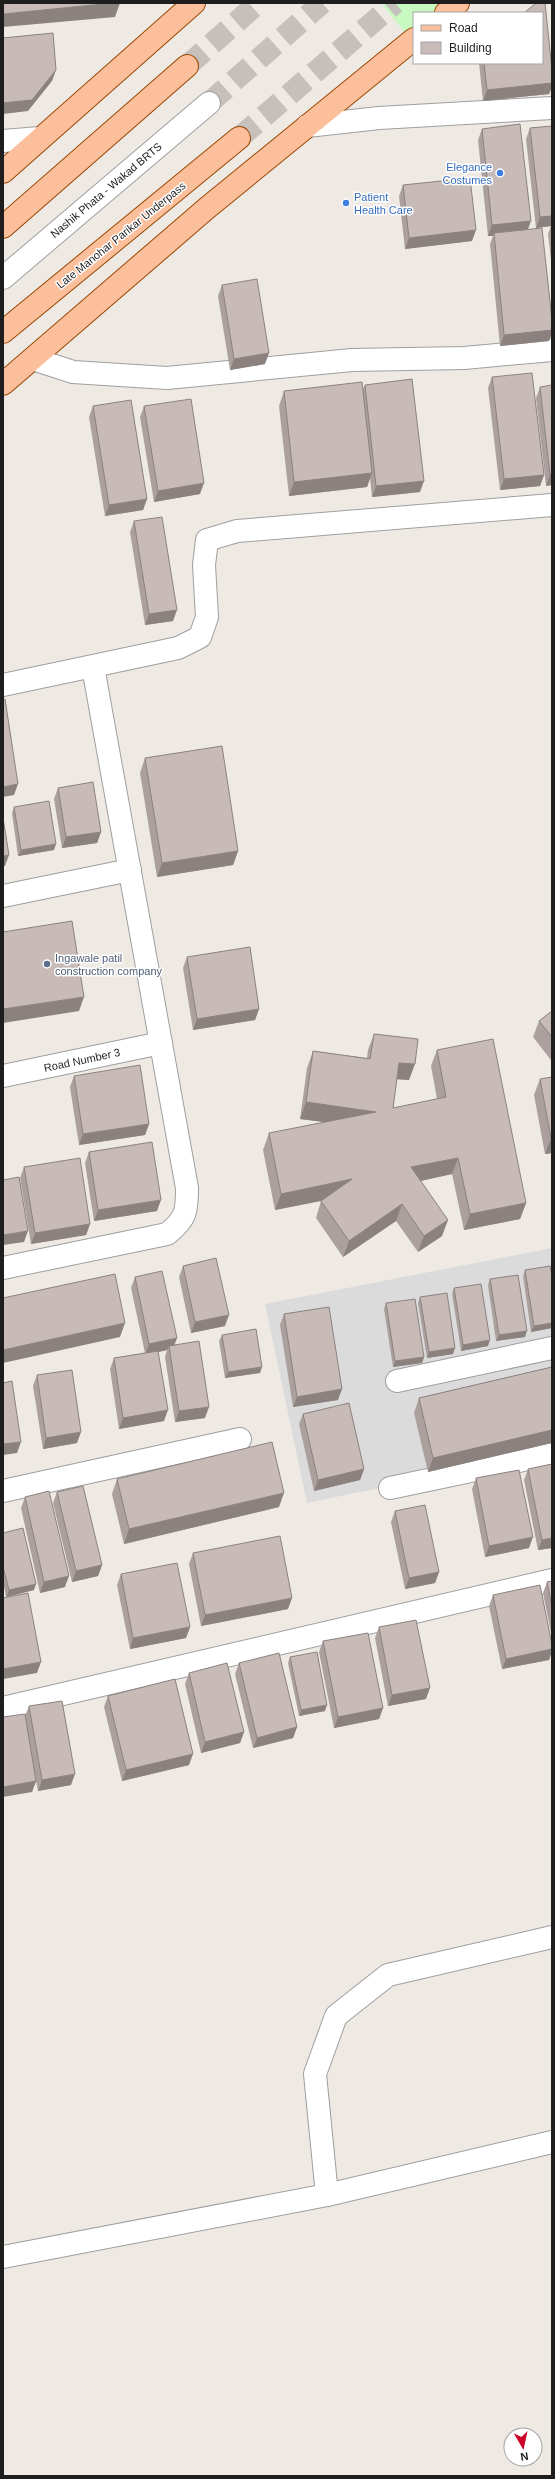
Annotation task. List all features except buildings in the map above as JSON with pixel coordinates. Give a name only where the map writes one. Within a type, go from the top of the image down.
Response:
[{"type":"main road","points":[[3,172],[194,3]]},
{"type":"main road","points":[[447,12],[458,3]]},
{"type":"main road","points":[[3,384],[207,208],[413,40]]},
{"type":"main road","points":[[3,227],[187,66]]},
{"type":"main road","name":"Late Manohar Parikar Underpass","points":[[3,332],[239,138]]},
{"type":"street","name":"Nashik Phata - Wakad BRTS","points":[[3,278],[209,103]]},
{"type":"street","points":[[307,126],[379,118],[552,108]]},
{"type":"street","points":[[3,142],[40,138]]},
{"type":"street","points":[[33,359],[73,372],[167,378],[352,360],[464,358],[552,350]]},
{"type":"street","points":[[3,685],[178,648],[200,637],[207,617],[204,565],[207,540],[238,531],[552,505]]},
{"type":"street","points":[[3,1268],[167,1234],[181,1223],[187,1204],[187,1188],[93,667]]},
{"type":"street","points":[[3,896],[130,870]]},
{"type":"street","name":"Road Number 3","points":[[3,1076],[161,1043]]},
{"type":"street","points":[[397,1381],[552,1348]]},
{"type":"street","points":[[3,1491],[240,1439]]},
{"type":"street","points":[[390,1488],[552,1454]]},
{"type":"street","points":[[3,1708],[552,1580]]},
{"type":"street","points":[[326,2195],[316,2074],[336,2016],[388,1975],[552,1937]]},
{"type":"street","points":[[3,2257],[326,2195],[552,2142]]},
{"type":"shaded area","points":[[552,1248],[552,1452],[307,1503],[265,1304]]},
{"type":"green space","points":[[381,3],[445,3],[434,12],[413,12],[413,29],[406,34]]},
{"type":"tunnel","points":[[187,66],[258,3]]},
{"type":"tunnel","points":[[209,103],[322,3]]},
{"type":"tunnel","points":[[239,138],[395,3]]},
{"type":"place","name":"Elegance Costumes","points":[[500,173]]},
{"type":"place","name":"Patient Health Care","points":[[346,203]]},
{"type":"place","name":"Ingawale patil construction company","points":[[47,964]]}]
